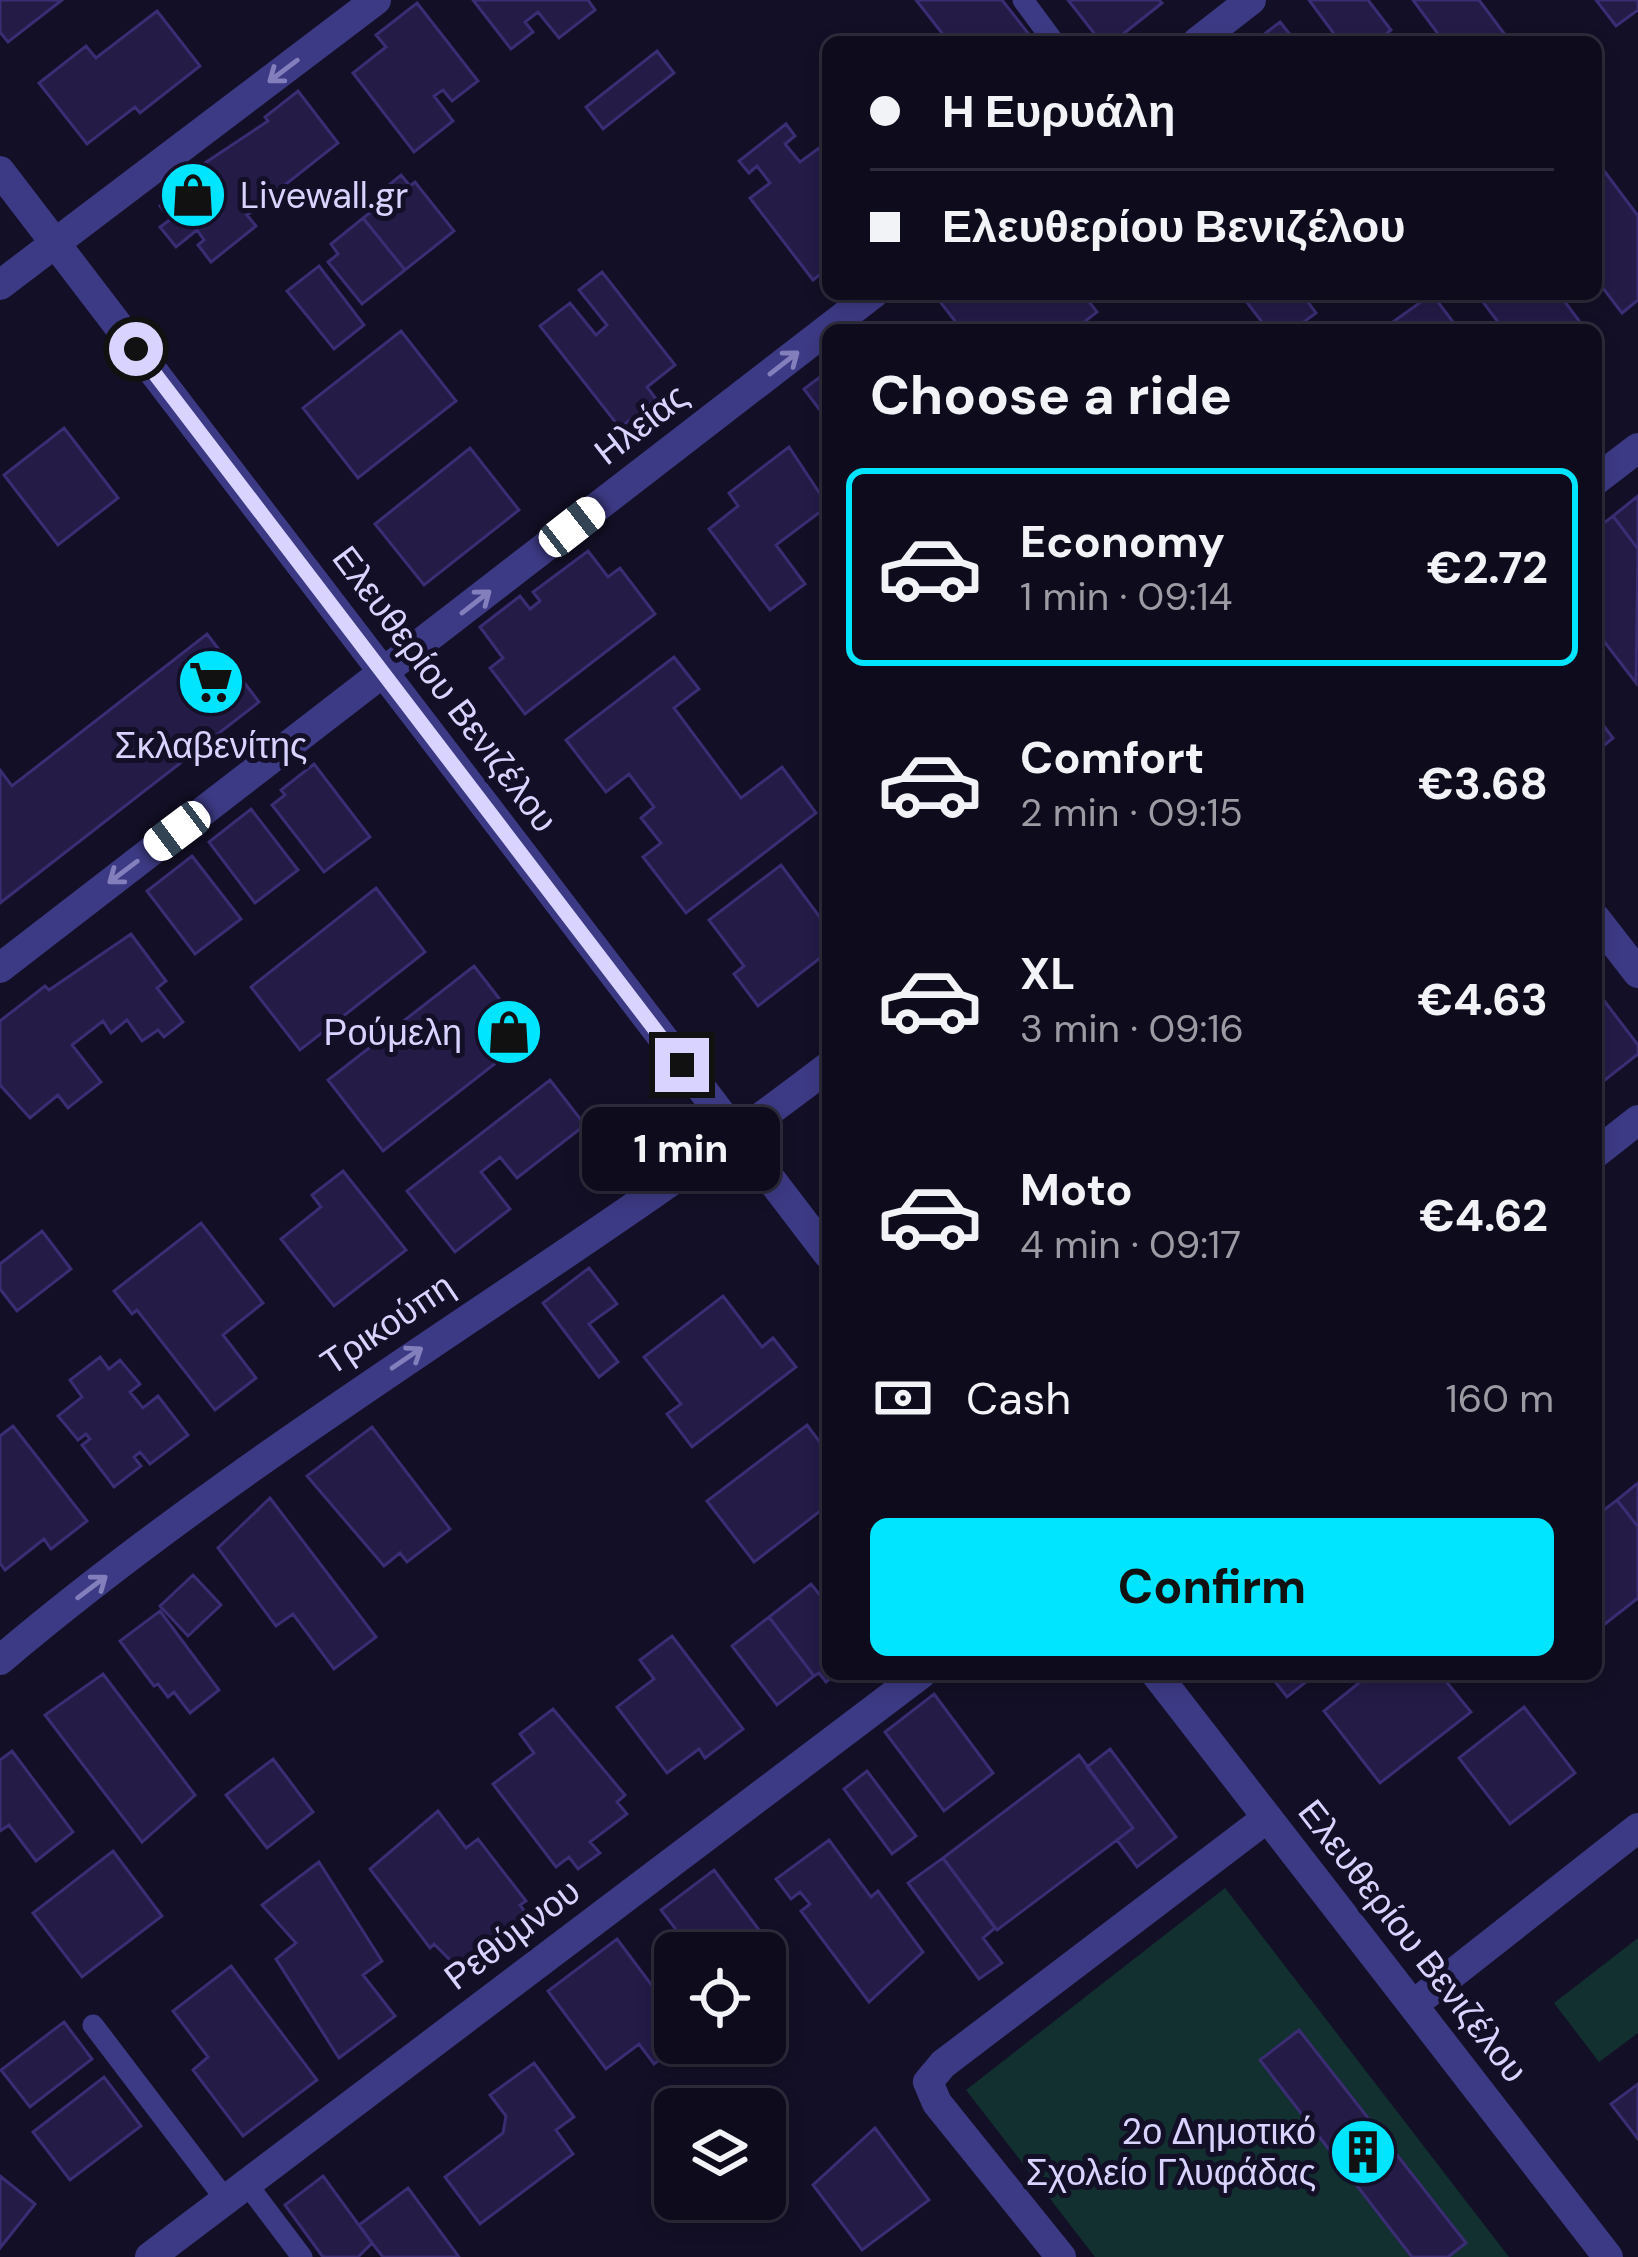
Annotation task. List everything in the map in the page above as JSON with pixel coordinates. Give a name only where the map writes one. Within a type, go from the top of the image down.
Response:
[{"type":"street","points":[[0,285],[376,0]]},
{"type":"street","points":[[1205,36],[1251,0]]},
{"type":"street","name":"Ελευθερίου Βενιζέλου","points":[[0,171],[822,1246]]},
{"type":"street","name":"Ηλείας","points":[[833,324],[864,300]]},
{"type":"street","name":"Ηλείας","points":[[0,968],[822,333]]},
{"type":"street","points":[[1602,475],[1638,448]]},
{"type":"street","points":[[1602,927],[1638,973]]},
{"type":"street","name":"Τρικούπη","points":[[0,1660],[330,1409],[736,1137],[822,1072]]},
{"type":"street","points":[[1602,1148],[1638,1120]]},
{"type":"street","name":"Ρεθύμνου","points":[[150,2257],[913,1680]]},
{"type":"street","name":"Ελευθερίου Βενιζέλου","points":[[1161,1680],[1608,2257]]},
{"type":"street","points":[[1061,2257],[937,2103],[928,2082],[943,2064],[1267,1818]]},
{"type":"street","points":[[1413,2006],[1638,1828]]},
{"type":"lane","points":[[1023,0],[1050,36]]},
{"type":"lane","points":[[93,2025],[236,2192],[302,2257]]},
{"type":"green space","points":[[1225,1888],[1509,2257],[1095,2257],[966,2090]]},
{"type":"green space","points":[[1638,1938],[1638,2033],[1599,2062],[1554,2003]]},
{"type":"building","points":[[0,0],[62,0],[8,42],[0,32]]},
{"type":"building","points":[[473,0],[588,0],[595,10],[559,38],[538,12],[525,22],[533,32],[511,49]]},
{"type":"building","points":[[916,0],[1002,0],[1030,36],[944,36]]},
{"type":"building","points":[[1068,0],[1162,3],[1121,36],[1096,36]]},
{"type":"building","points":[[1309,0],[1368,0],[1391,30],[1384,36],[1336,36]]},
{"type":"building","points":[[1413,0],[1479,0],[1506,36],[1440,36]]},
{"type":"building","points":[[1596,0],[1638,0],[1638,10],[1616,26]]},
{"type":"building","points":[[417,3],[478,81],[452,101],[443,90],[434,96],[453,121],[414,152],[353,73],[386,47],[376,35]]},
{"type":"building","points":[[157,11],[200,66],[140,113],[135,107],[87,144],[39,83],[86,46],[96,58]]},
{"type":"building","points":[[1280,22],[1291,36],[1262,36]]},
{"type":"building","points":[[657,51],[674,73],[603,129],[586,107]]},
{"type":"building","points":[[298,91],[338,143],[247,215],[256,226],[211,262],[198,245],[204,240],[197,230],[176,247],[160,227],[171,219],[160,206],[192,181],[203,194],[218,181],[205,163],[268,121],[265,117]]},
{"type":"building","points":[[786,124],[795,136],[785,144],[800,162],[819,148],[822,152],[822,273],[813,280],[750,198],[770,183],[757,166],[749,173],[739,161]]},
{"type":"building","points":[[1602,168],[1638,216],[1638,300],[1622,313],[1602,287]]},
{"type":"building","points":[[401,175],[410,186],[415,182],[454,231],[405,270],[363,218],[384,202],[378,194]]},
{"type":"building","points":[[363,218],[405,270],[362,304],[328,262],[338,254],[331,244]]},
{"type":"building","points":[[319,266],[364,325],[334,349],[287,291]]},
{"type":"building","points":[[602,272],[675,365],[647,387],[656,399],[620,428],[540,326],[570,303],[596,335],[607,325],[579,290]]},
{"type":"building","points":[[939,300],[1088,300],[1097,312],[1082,324],[957,324]]},
{"type":"building","points":[[1245,300],[1306,300],[1316,313],[1301,324],[1263,324]]},
{"type":"building","points":[[1424,300],[1436,300],[1454,324],[1390,324]]},
{"type":"building","points":[[1482,300],[1564,300],[1582,324],[1500,324]]},
{"type":"building","points":[[401,331],[456,401],[358,478],[303,408]]},
{"type":"building","points":[[822,376],[822,413],[804,389]]},
{"type":"building","points":[[64,428],[118,498],[58,545],[4,475]]},
{"type":"building","points":[[789,447],[822,497],[822,510],[776,545],[805,584],[770,610],[709,529],[738,506],[729,493]]},
{"type":"building","points":[[470,448],[519,510],[424,585],[375,524]]},
{"type":"building","points":[[1638,496],[1638,549],[1613,516]]},
{"type":"building","points":[[1613,516],[1638,549],[1636,683],[1602,639],[1602,524]]},
{"type":"building","points":[[588,551],[608,577],[620,568],[655,614],[525,714],[490,668],[503,658],[480,627],[520,596],[530,609],[540,601],[533,592]]},
{"type":"building","points":[[207,634],[259,702],[0,903],[0,770],[12,786]]},
{"type":"building","points":[[674,657],[699,689],[674,708],[741,798],[782,767],[816,813],[686,913],[643,857],[661,843],[641,818],[654,807],[629,774],[606,792],[566,740]]},
{"type":"building","points":[[1602,724],[1613,738],[1602,747]]},
{"type":"building","points":[[314,764],[370,837],[324,872],[272,805],[285,795],[281,790]]},
{"type":"building","points":[[251,809],[298,870],[255,903],[209,842]]},
{"type":"building","points":[[192,856],[241,919],[195,954],[147,891]]},
{"type":"building","points":[[781,865],[822,920],[822,957],[758,1006],[734,974],[744,966],[709,920]]},
{"type":"building","points":[[376,888],[425,952],[300,1050],[251,987]]},
{"type":"building","points":[[131,934],[166,981],[157,988],[183,1022],[164,1037],[158,1030],[142,1041],[127,1020],[111,1033],[103,1021],[72,1045],[101,1082],[68,1108],[58,1095],[30,1118],[0,1085],[0,1021],[45,986],[49,990]]},
{"type":"building","points":[[474,966],[529,1037],[383,1151],[328,1080]]},
{"type":"building","points":[[1602,998],[1638,1045],[1638,1054],[1602,1082]]},
{"type":"building","points":[[550,1080],[585,1125],[517,1178],[500,1157],[481,1172],[510,1209],[455,1252],[407,1191]]},
{"type":"building","points":[[343,1171],[406,1250],[334,1306],[281,1239],[321,1207],[312,1195]]},
{"type":"building","points":[[201,1223],[263,1303],[223,1335],[256,1378],[215,1410],[137,1310],[132,1314],[114,1291]]},
{"type":"building","points":[[42,1231],[71,1269],[17,1311],[0,1289],[0,1264]]},
{"type":"building","points":[[589,1268],[617,1304],[589,1324],[618,1362],[599,1377],[543,1303]]},
{"type":"building","points":[[723,1296],[762,1347],[773,1338],[796,1367],[692,1447],[667,1414],[681,1404],[644,1357]]},
{"type":"building","points":[[100,1357],[109,1369],[120,1360],[140,1384],[130,1392],[143,1408],[158,1396],[188,1435],[150,1464],[140,1452],[134,1457],[141,1466],[114,1487],[82,1445],[90,1439],[86,1434],[78,1440],[58,1416],[82,1397],[70,1380]]},
{"type":"building","points":[[807,1425],[822,1445],[822,1510],[754,1562],[707,1501]]},
{"type":"building","points":[[13,1426],[87,1521],[51,1549],[44,1539],[5,1570],[0,1563],[0,1436]]},
{"type":"building","points":[[372,1427],[450,1529],[407,1562],[400,1553],[384,1566],[307,1476]]},
{"type":"building","points":[[1638,1483],[1638,1527],[1617,1500]]},
{"type":"building","points":[[270,1498],[376,1637],[334,1669],[293,1614],[276,1626],[218,1548]]},
{"type":"building","points":[[1617,1500],[1638,1527],[1638,1598],[1602,1626],[1602,1511]]},
{"type":"building","points":[[193,1575],[221,1605],[188,1636],[160,1606]]},
{"type":"building","points":[[811,1584],[822,1598],[822,1677],[814,1676],[769,1617]]},
{"type":"building","points":[[160,1611],[219,1690],[190,1713],[174,1692],[168,1697],[158,1684],[154,1686],[120,1641]]},
{"type":"building","points":[[769,1617],[814,1676],[777,1705],[732,1646]]},
{"type":"building","points":[[672,1636],[743,1729],[705,1758],[699,1749],[667,1773],[617,1707],[654,1679],[640,1660]]},
{"type":"building","points":[[103,1674],[195,1795],[142,1842],[45,1715]]},
{"type":"building","points":[[1274,1680],[1308,1680],[1287,1697]]},
{"type":"building","points":[[1363,1680],[1445,1680],[1471,1712],[1380,1783],[1324,1711]]},
{"type":"building","points":[[934,1694],[993,1773],[944,1811],[885,1732]]},
{"type":"building","points":[[1524,1707],[1575,1773],[1510,1824],[1459,1758]]},
{"type":"building","points":[[553,1709],[625,1795],[617,1802],[627,1814],[590,1842],[600,1853],[578,1869],[569,1857],[556,1867],[493,1784],[534,1753],[520,1734]]},
{"type":"building","points":[[1110,1749],[1176,1837],[1137,1867],[1117,1840],[1133,1828],[1087,1767]]},
{"type":"building","points":[[12,1751],[73,1832],[36,1861],[9,1825],[0,1831],[0,1760]]},
{"type":"building","points":[[1079,1755],[1133,1828],[997,1930],[943,1858]]},
{"type":"building","points":[[273,1759],[313,1812],[267,1848],[226,1795]]},
{"type":"building","points":[[867,1771],[916,1836],[892,1854],[844,1789]]},
{"type":"building","points":[[438,1811],[466,1848],[478,1839],[526,1901],[520,1905],[528,1916],[459,1969],[434,1944],[430,1948],[370,1869]]},
{"type":"building","points":[[829,1840],[871,1897],[878,1891],[923,1952],[869,2002],[801,1911],[810,1904],[800,1892],[791,1899],[776,1879]]},
{"type":"building","points":[[113,1851],[162,1916],[82,1977],[33,1913]]},
{"type":"building","points":[[943,1858],[995,1928],[983,1938],[1002,1963],[979,1979],[908,1883]]},
{"type":"building","points":[[319,1862],[382,1961],[363,1975],[395,2016],[339,2058],[276,1959],[296,1943],[262,1905]]},
{"type":"building","points":[[714,1870],[761,1932],[678,1932],[661,1910]]},
{"type":"building","points":[[617,1939],[654,1988],[654,2064],[639,2044],[606,2069],[548,1991]]},
{"type":"building","points":[[231,1966],[317,2080],[243,2136],[193,2070],[208,2057],[173,2011]]},
{"type":"building","points":[[64,2022],[92,2059],[30,2107],[1,2070]]},
{"type":"building","name":"2ο Δημοτικό Σχολείο Γλυφάδας","points":[[1299,2030],[1466,2243],[1448,2257],[1412,2257],[1260,2060]]},
{"type":"building","points":[[534,2063],[574,2117],[556,2130],[573,2154],[480,2224],[445,2177],[503,2133],[506,2116],[490,2095]]},
{"type":"building","points":[[104,2077],[141,2126],[70,2180],[33,2132]]},
{"type":"building","points":[[1638,2084],[1638,2139],[1611,2104]]},
{"type":"building","points":[[875,2128],[929,2200],[862,2250],[813,2185]]},
{"type":"building","points":[[0,2176],[35,2204],[0,2248]]},
{"type":"building","points":[[323,2176],[372,2243],[358,2257],[323,2257],[285,2205]]},
{"type":"building","points":[[408,2188],[459,2257],[383,2257],[372,2243],[359,2225]]},
{"type":"place","name":"Livewall.gr","points":[[193,195]]},
{"type":"place","name":"Σκλαβενίτης","points":[[211,682]]},
{"type":"place","name":"Ρούμελη","points":[[509,1032]]},
{"type":"place","name":"2ο Δημοτικό Σχολείο Γλυφάδας","points":[[1363,2152]]},
{"type":"route","points":[[136,349],[682,1065]]}]
